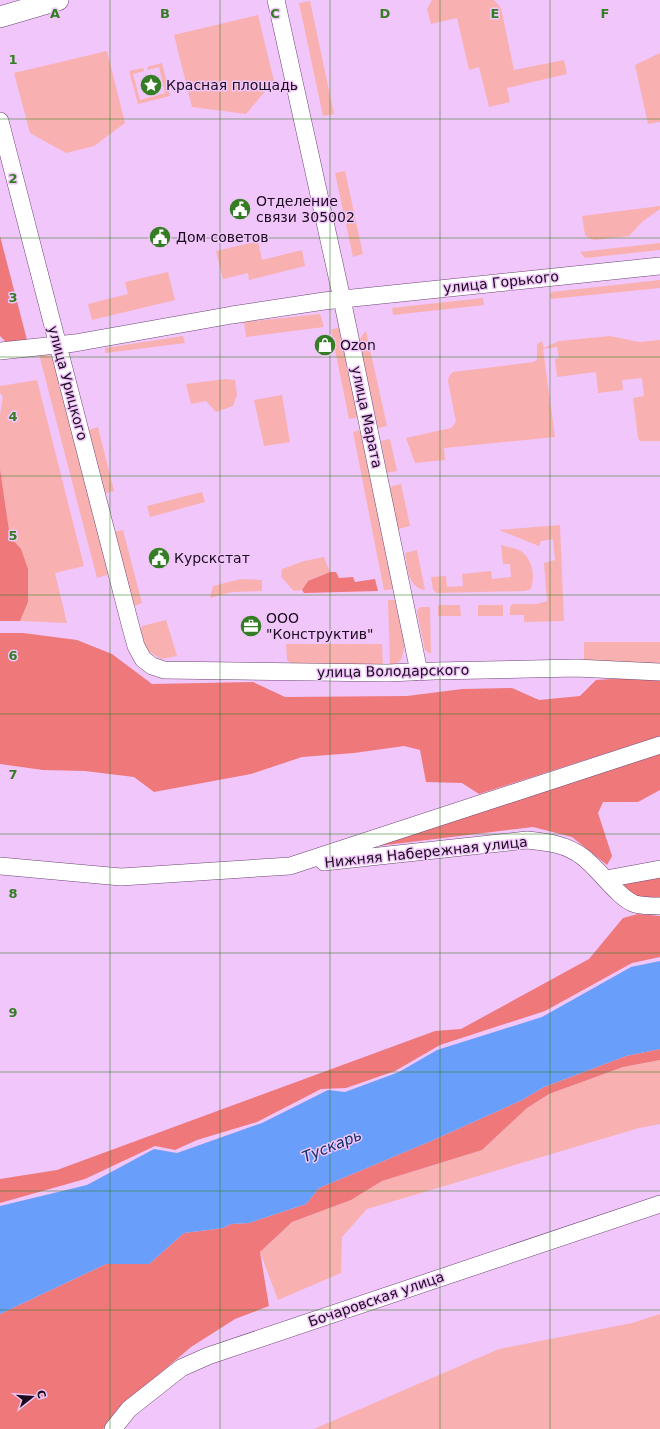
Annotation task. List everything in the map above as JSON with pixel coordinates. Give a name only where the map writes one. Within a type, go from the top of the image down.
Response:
[{"type":"main road","points":[[0,17],[58,0]]},
{"type":"street","name":"улица Марата","points":[[276,0],[342,299],[419,672]]},
{"type":"street","name":"улица Урицкого","points":[[0,121],[136,646]]},
{"type":"street","name":"улица Горького","points":[[0,351],[58,345],[232,315],[342,299],[660,266]]},
{"type":"street","name":"улица Володарского","points":[[136,646],[143,659],[152,666],[164,670],[387,673],[576,668],[660,672]]},
{"type":"street","name":"Нижняя Набережная улица","points":[[290,866],[660,745]]},
{"type":"street","name":"Нижняя Набережная улица","points":[[0,866],[121,877],[290,866],[527,840],[550,842],[567,848],[582,857],[624,898],[636,904],[660,906]]},
{"type":"street","points":[[606,879],[660,869]]},
{"type":"street","name":"Бочаровская улица","points":[[113,1429],[129,1410],[181,1368],[208,1356],[660,1204]]},
{"type":"shaded area","points":[[432,0],[494,0],[501,8],[514,70],[564,60],[567,74],[507,88],[510,102],[489,107],[479,67],[469,70],[457,18],[431,24],[427,9]]},
{"type":"shaded area","points":[[310,1],[334,114],[323,116],[299,3]]},
{"type":"shaded area","points":[[258,15],[274,81],[246,114],[192,107],[174,35]]},
{"type":"shaded area","points":[[107,51],[125,123],[94,146],[66,153],[30,133],[14,73]]},
{"type":"shaded area","points":[[660,53],[660,122],[648,124],[635,65]]},
{"type":"shaded area","points":[[162,63],[170,96],[138,104],[129,71],[143,68],[144,71],[133,74],[140,100],[165,93],[159,67],[148,70],[147,67]]},
{"type":"shaded area","points":[[345,171],[363,254],[353,257],[335,173]]},
{"type":"shaded area","points":[[660,206],[660,209],[642,222],[629,236],[594,240],[585,235],[582,216]]},
{"type":"shaded area","points":[[0,236],[27,340],[6,342],[0,336]]},
{"type":"shaded area","points":[[258,241],[262,260],[302,250],[305,266],[249,280],[248,273],[223,279],[216,251]]},
{"type":"shaded area","points":[[660,243],[660,250],[585,258],[580,252]]},
{"type":"shaded area","points":[[168,272],[175,300],[92,320],[88,304],[128,294],[125,282]]},
{"type":"shaded area","points":[[660,280],[660,288],[551,299],[550,294],[552,292]]},
{"type":"shaded area","points":[[483,298],[484,305],[393,315],[392,308]]},
{"type":"shaded area","points":[[320,314],[324,327],[246,337],[244,322]]},
{"type":"shaded area","points":[[340,327],[358,417],[349,419],[331,330]]},
{"type":"shaded area","points":[[366,331],[387,426],[378,428],[359,342]]},
{"type":"shaded area","points":[[183,336],[185,343],[105,353],[105,348]]},
{"type":"shaded area","points":[[610,336],[639,342],[660,340],[660,441],[640,441],[638,438],[633,398],[644,396],[642,378],[622,380],[623,390],[598,393],[596,372],[557,377],[555,359],[559,358],[557,347],[543,349],[555,437],[444,448],[445,460],[415,463],[406,438],[451,428],[456,422],[448,381],[449,376],[453,372],[533,362],[537,360],[537,344],[542,341],[544,348],[559,341]]},
{"type":"shaded area","points":[[44,353],[50,356],[53,360],[110,574],[97,578],[39,354]]},
{"type":"shaded area","points":[[226,379],[235,380],[237,395],[233,406],[216,412],[206,401],[191,404],[186,384]]},
{"type":"shaded area","points":[[37,380],[84,566],[55,573],[67,623],[20,621],[28,602],[21,550],[10,537],[0,469],[0,415],[3,396],[0,393],[0,386]]},
{"type":"shaded area","points":[[282,395],[290,442],[264,446],[254,400]]},
{"type":"shaded area","points":[[98,427],[114,491],[105,493],[89,430]]},
{"type":"shaded area","points":[[360,430],[394,589],[384,590],[353,432]]},
{"type":"shaded area","points":[[390,439],[397,471],[387,473],[381,441]]},
{"type":"shaded area","points":[[0,469],[10,537],[21,549],[28,569],[28,602],[20,621],[0,621]]},
{"type":"shaded area","points":[[401,484],[410,526],[398,529],[389,487]]},
{"type":"shaded area","points":[[202,492],[205,502],[150,517],[147,506]]},
{"type":"shaded area","points":[[560,525],[564,621],[524,622],[524,615],[510,615],[510,607],[513,604],[537,604],[547,601],[544,563],[555,560],[553,539],[541,541],[539,546],[499,530]]},
{"type":"shaded area","points":[[123,530],[142,603],[134,606],[114,532]]},
{"type":"shaded area","points":[[501,545],[520,551],[529,559],[533,574],[531,589],[525,591],[437,593],[433,590],[431,577],[446,576],[447,587],[463,586],[462,574],[491,571],[492,579],[511,577],[510,564],[503,564]]},
{"type":"shaded area","points":[[417,550],[425,590],[415,585],[409,576],[408,571],[405,553]]},
{"type":"shaded area","points":[[324,557],[330,572],[308,581],[302,590],[294,591],[281,577],[282,569],[304,561]]},
{"type":"shaded area","points":[[330,572],[336,572],[339,578],[353,577],[355,582],[375,579],[378,591],[304,593],[302,590],[308,581]]},
{"type":"shaded area","points":[[241,579],[262,580],[262,591],[232,592],[210,598],[213,586]]},
{"type":"shaded area","points":[[388,600],[395,600],[405,645],[401,660],[390,668]]},
{"type":"shaded area","points":[[438,605],[460,605],[461,616],[438,616]]},
{"type":"shaded area","points":[[478,605],[503,605],[503,616],[478,616]]},
{"type":"shaded area","points":[[420,607],[430,607],[431,654],[425,650],[417,612]]},
{"type":"shaded area","points":[[166,620],[177,656],[161,659],[143,648],[139,632],[142,626]]},
{"type":"shaded area","points":[[0,633],[23,633],[77,640],[112,654],[152,684],[253,682],[285,697],[407,696],[462,689],[512,688],[539,700],[580,696],[596,680],[660,676],[660,736],[479,794],[462,783],[426,782],[420,750],[404,746],[354,753],[302,757],[251,774],[154,792],[134,777],[85,771],[43,770],[0,764]]},
{"type":"shaded area","points":[[584,642],[660,642],[660,664],[584,661]]},
{"type":"shaded area","points":[[286,644],[382,644],[383,668],[295,667],[287,660]]},
{"type":"shaded area","points":[[660,752],[660,790],[638,802],[603,802],[598,813],[612,856],[607,865],[572,837],[533,827],[370,847]]},
{"type":"shaded area","points":[[660,874],[660,899],[631,895],[624,887],[625,881]]},
{"type":"shaded area","points":[[638,914],[660,916],[660,957],[632,963],[545,1011],[440,1045],[395,1071],[346,1088],[321,1089],[257,1122],[197,1140],[175,1150],[155,1146],[85,1179],[0,1203],[0,1179],[57,1170],[435,1031],[461,1029],[589,959],[623,918]]},
{"type":"shaded area","points":[[660,1049],[660,1060],[623,1067],[549,1094],[527,1108],[482,1150],[382,1181],[351,1200],[292,1222],[260,1252],[269,1306],[235,1319],[191,1347],[117,1410],[103,1429],[0,1429],[0,1314],[106,1264],[149,1264],[184,1233],[223,1228],[231,1224],[249,1223],[306,1204],[319,1188],[431,1141],[522,1100],[544,1087],[626,1056]]},
{"type":"shaded area","points":[[660,1060],[660,1124],[639,1128],[367,1209],[342,1237],[341,1273],[278,1300],[260,1252],[292,1222],[351,1200],[382,1181],[482,1150],[527,1108],[549,1094],[623,1067]]},
{"type":"shaded area","points":[[660,1314],[660,1429],[314,1429],[499,1349],[632,1323]]},
{"type":"water","name":"Тускарь","points":[[660,961],[660,1049],[626,1056],[544,1087],[522,1100],[431,1141],[319,1188],[306,1204],[249,1223],[231,1224],[223,1228],[184,1233],[149,1264],[106,1264],[0,1314],[0,1206],[87,1185],[154,1149],[177,1153],[262,1123],[328,1090],[345,1092],[399,1072],[437,1050],[542,1017],[631,967]]},
{"type":"place","name":"Красная площадь","points":[[151,85]]},
{"type":"place","name":"Отделение связи 305002","points":[[240,209]]},
{"type":"place","name":"Дом советов","points":[[160,237]]},
{"type":"place","name":"Ozon","points":[[325,345]]},
{"type":"place","name":"Курскстат","points":[[159,558]]},
{"type":"place","name":"ООО \"Конструктив\"","points":[[251,626]]}]
